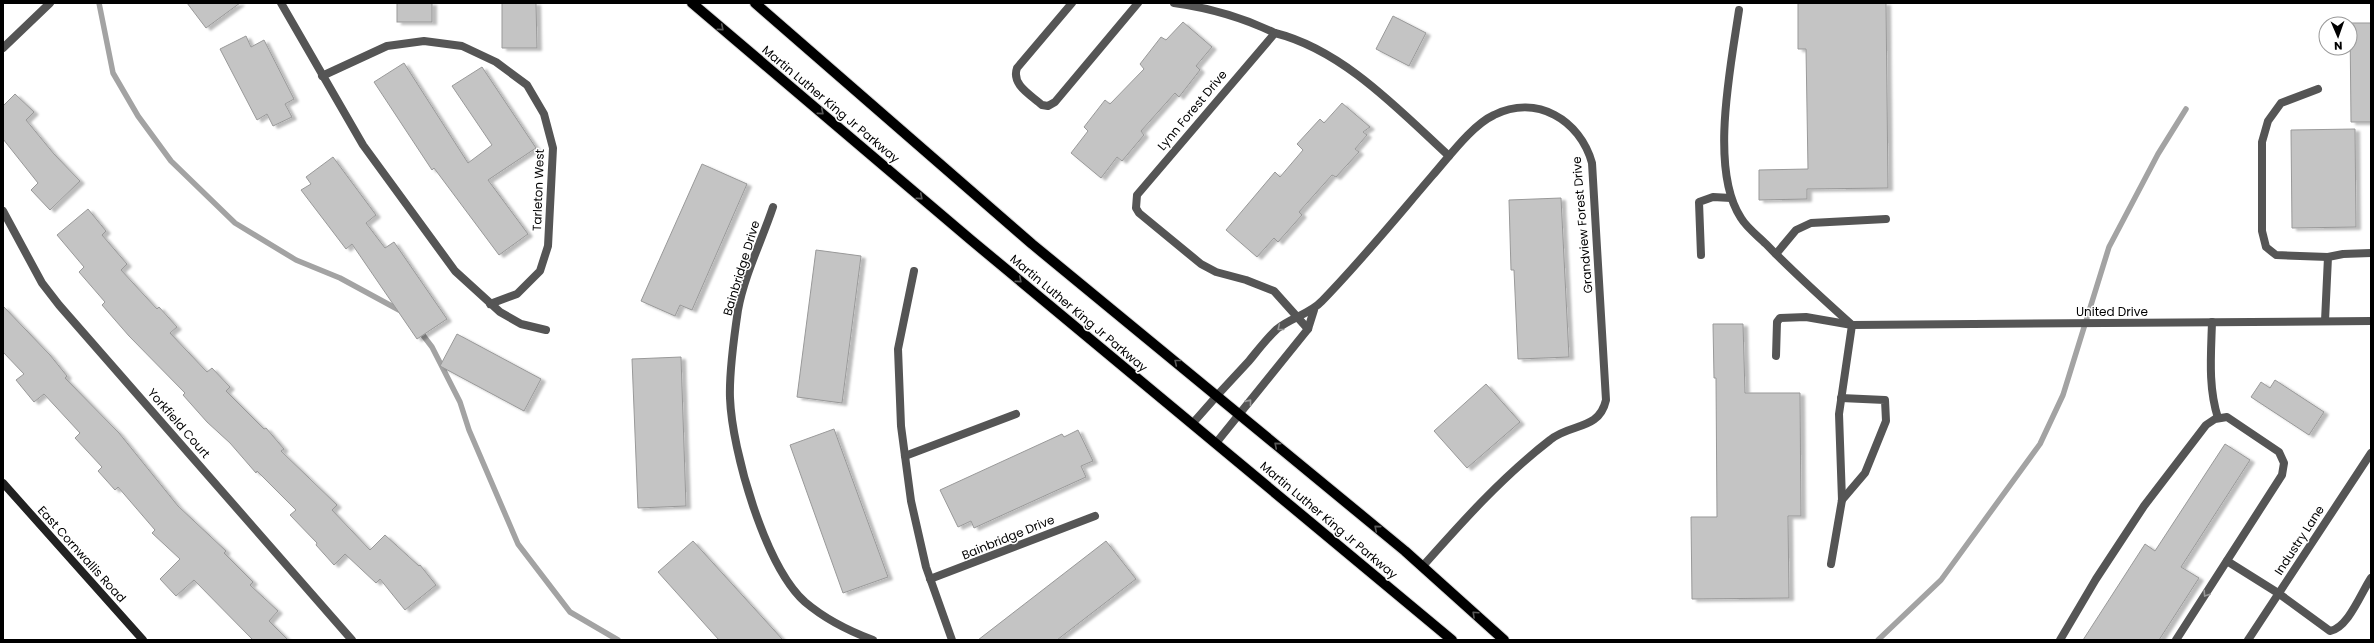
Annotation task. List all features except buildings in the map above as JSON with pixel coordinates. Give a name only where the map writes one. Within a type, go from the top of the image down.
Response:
[{"type":"main road","name":"Martin Luther King Jr Parkway","points":[[692,3],[971,240],[1452,640]]},
{"type":"main road","name":"Martin Luther King Jr Parkway","points":[[755,3],[1032,244],[1240,413],[1422,567],[1504,640]]},
{"type":"street","points":[[3,48],[50,3]]},
{"type":"street","points":[[281,3],[363,145],[451,265],[500,312],[521,324],[546,330]]},
{"type":"street","points":[[1072,3],[1017,68],[1014,75],[1017,82],[1042,105],[1048,106],[1055,102],[1138,3]]},
{"type":"street","points":[[1174,3],[1203,7],[1248,20],[1275,33],[1288,36],[1319,52],[1371,84],[1449,156]]},
{"type":"street","points":[[1739,10],[1726,101],[1726,172],[1731,198],[1741,219],[1852,325],[1839,414],[1842,500],[1831,564]]},
{"type":"street","name":"Lynn Forest Drive","points":[[1275,33],[1137,195],[1136,202],[1139,213],[1201,264],[1216,272],[1246,280],[1274,292],[1308,329]]},
{"type":"street","name":"Tarleton West","points":[[322,76],[387,46],[424,41],[462,46],[496,62],[527,85],[544,114],[553,148],[548,246],[540,271],[517,294],[490,304]]},
{"type":"street","points":[[2318,89],[2281,103],[2268,120],[2262,142],[2262,231],[2266,247],[2276,255],[2328,257],[2342,254],[2371,253]]},
{"type":"street","name":"Grandview Forest Drive","points":[[1216,443],[1308,329],[1314,310],[1353,269],[1449,156],[1483,122],[1493,115],[1505,110],[1522,108],[1539,109],[1558,116],[1570,124],[1588,149],[1592,163],[1606,400],[1604,409],[1598,418],[1551,439],[1472,509],[1422,567]]},
{"type":"street","points":[[1701,256],[1699,202],[1713,197],[1731,198]]},
{"type":"street","name":"Bainbridge Drive","points":[[774,207],[739,308],[736,326],[730,397],[740,460],[748,491],[775,558],[794,590],[805,602],[835,623],[873,640]]},
{"type":"street","name":"Yorkfield Court","points":[[3,211],[42,283],[59,305],[352,640]]},
{"type":"street","points":[[1776,254],[1796,230],[1811,223],[1886,219]]},
{"type":"street","points":[[2325,321],[2328,257]]},
{"type":"street","points":[[914,271],[898,349],[901,426],[911,501],[930,579],[952,640]]},
{"type":"street","name":"Grandview Forest Drive","points":[[1192,424],[1277,330],[1295,316],[1314,310]]},
{"type":"street","name":"United Drive","points":[[1776,356],[1777,322],[1780,318],[1806,317],[1852,325],[2371,321]]},
{"type":"street","points":[[2212,322],[2210,386],[2212,400],[2218,418]]},
{"type":"street","points":[[1841,398],[1885,400],[1886,421],[1865,472],[1842,500]]},
{"type":"street","points":[[905,456],[1016,414]]},
{"type":"street","points":[[2060,640],[2096,579],[2144,506],[2206,425],[2218,418],[2227,417],[2279,452],[2284,463],[2282,475],[2176,640]]},
{"type":"street","name":"Industry Lane","points":[[2248,640],[2368,464],[2371,453]]},
{"type":"street","name":"East Cornwallis Road","points":[[3,483],[143,640]]},
{"type":"street","name":"Bainbridge Drive","points":[[930,579],[1094,516]]},
{"type":"street","points":[[2227,561],[2278,594],[2330,631],[2337,630],[2344,623],[2371,578]]},
{"type":"waterway","points":[[99,3],[113,73],[138,116],[171,161],[235,223],[296,260],[340,278],[399,310]]},
{"type":"waterway","points":[[1878,640],[1941,580],[2040,444],[2063,395],[2109,247],[2158,154],[2186,109]]},
{"type":"waterway","points":[[419,330],[432,347],[460,402],[469,430],[518,544],[570,612],[618,640]]}]
